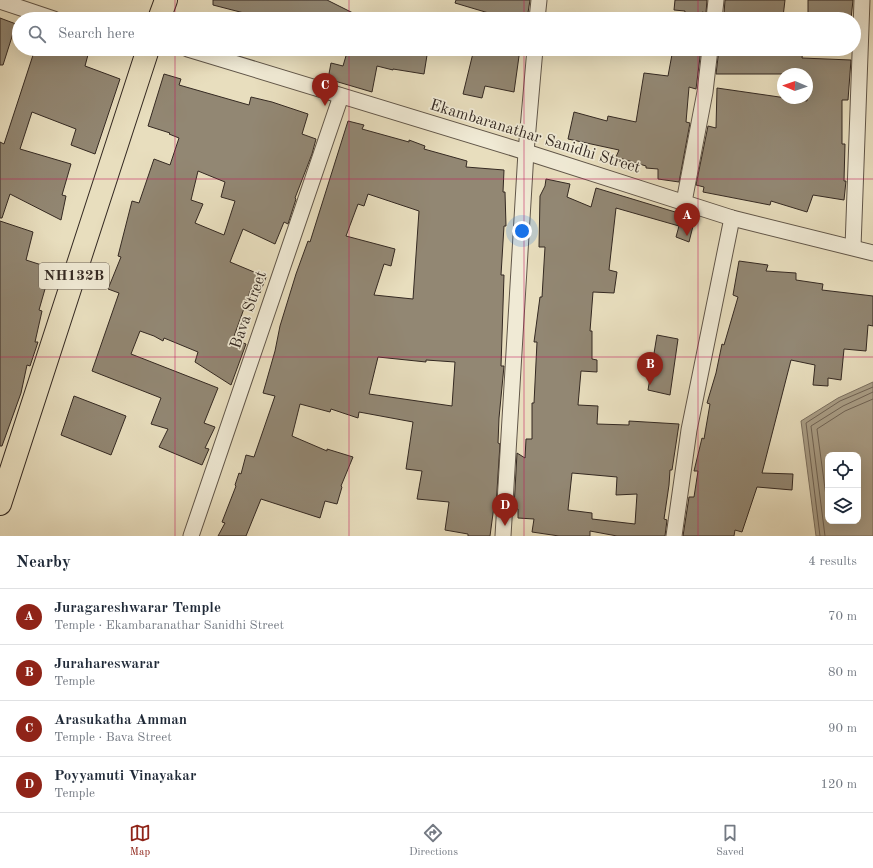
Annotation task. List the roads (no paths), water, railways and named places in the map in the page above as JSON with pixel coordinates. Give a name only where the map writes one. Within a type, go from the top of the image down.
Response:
[{"type":"highway","points":[[162,12],[166,0]]},
{"type":"highway","name":"NH132B","points":[[0,504],[146,56]]},
{"type":"street","points":[[538,12],[539,0]]},
{"type":"street","points":[[715,12],[716,0]]},
{"type":"street","points":[[861,27],[862,0]]},
{"type":"street","points":[[0,1],[33,12]]},
{"type":"street","name":"Ekambaranathar Sanidhi Street","points":[[211,56],[526,152],[732,218],[873,253]]},
{"type":"street","points":[[503,536],[526,152],[534,56]]},
{"type":"street","points":[[684,202],[705,92],[709,56]]},
{"type":"street","points":[[853,247],[860,56]]},
{"type":"street","name":"Bava Street","points":[[191,536],[341,96]]},
{"type":"street","points":[[674,536],[689,430],[732,218]]},
{"type":"water","points":[[873,382],[873,536],[816,536],[801,421],[838,398]]},
{"type":"place","name":"Arasukatha Amman","points":[[325,106]]},
{"type":"place","name":"Juragareshwarar Temple","points":[[687,236]]},
{"type":"place","name":"Jurahareswarar","points":[[650,385]]},
{"type":"place","name":"Poyyamuti Vinayakar","points":[[505,526]]}]
